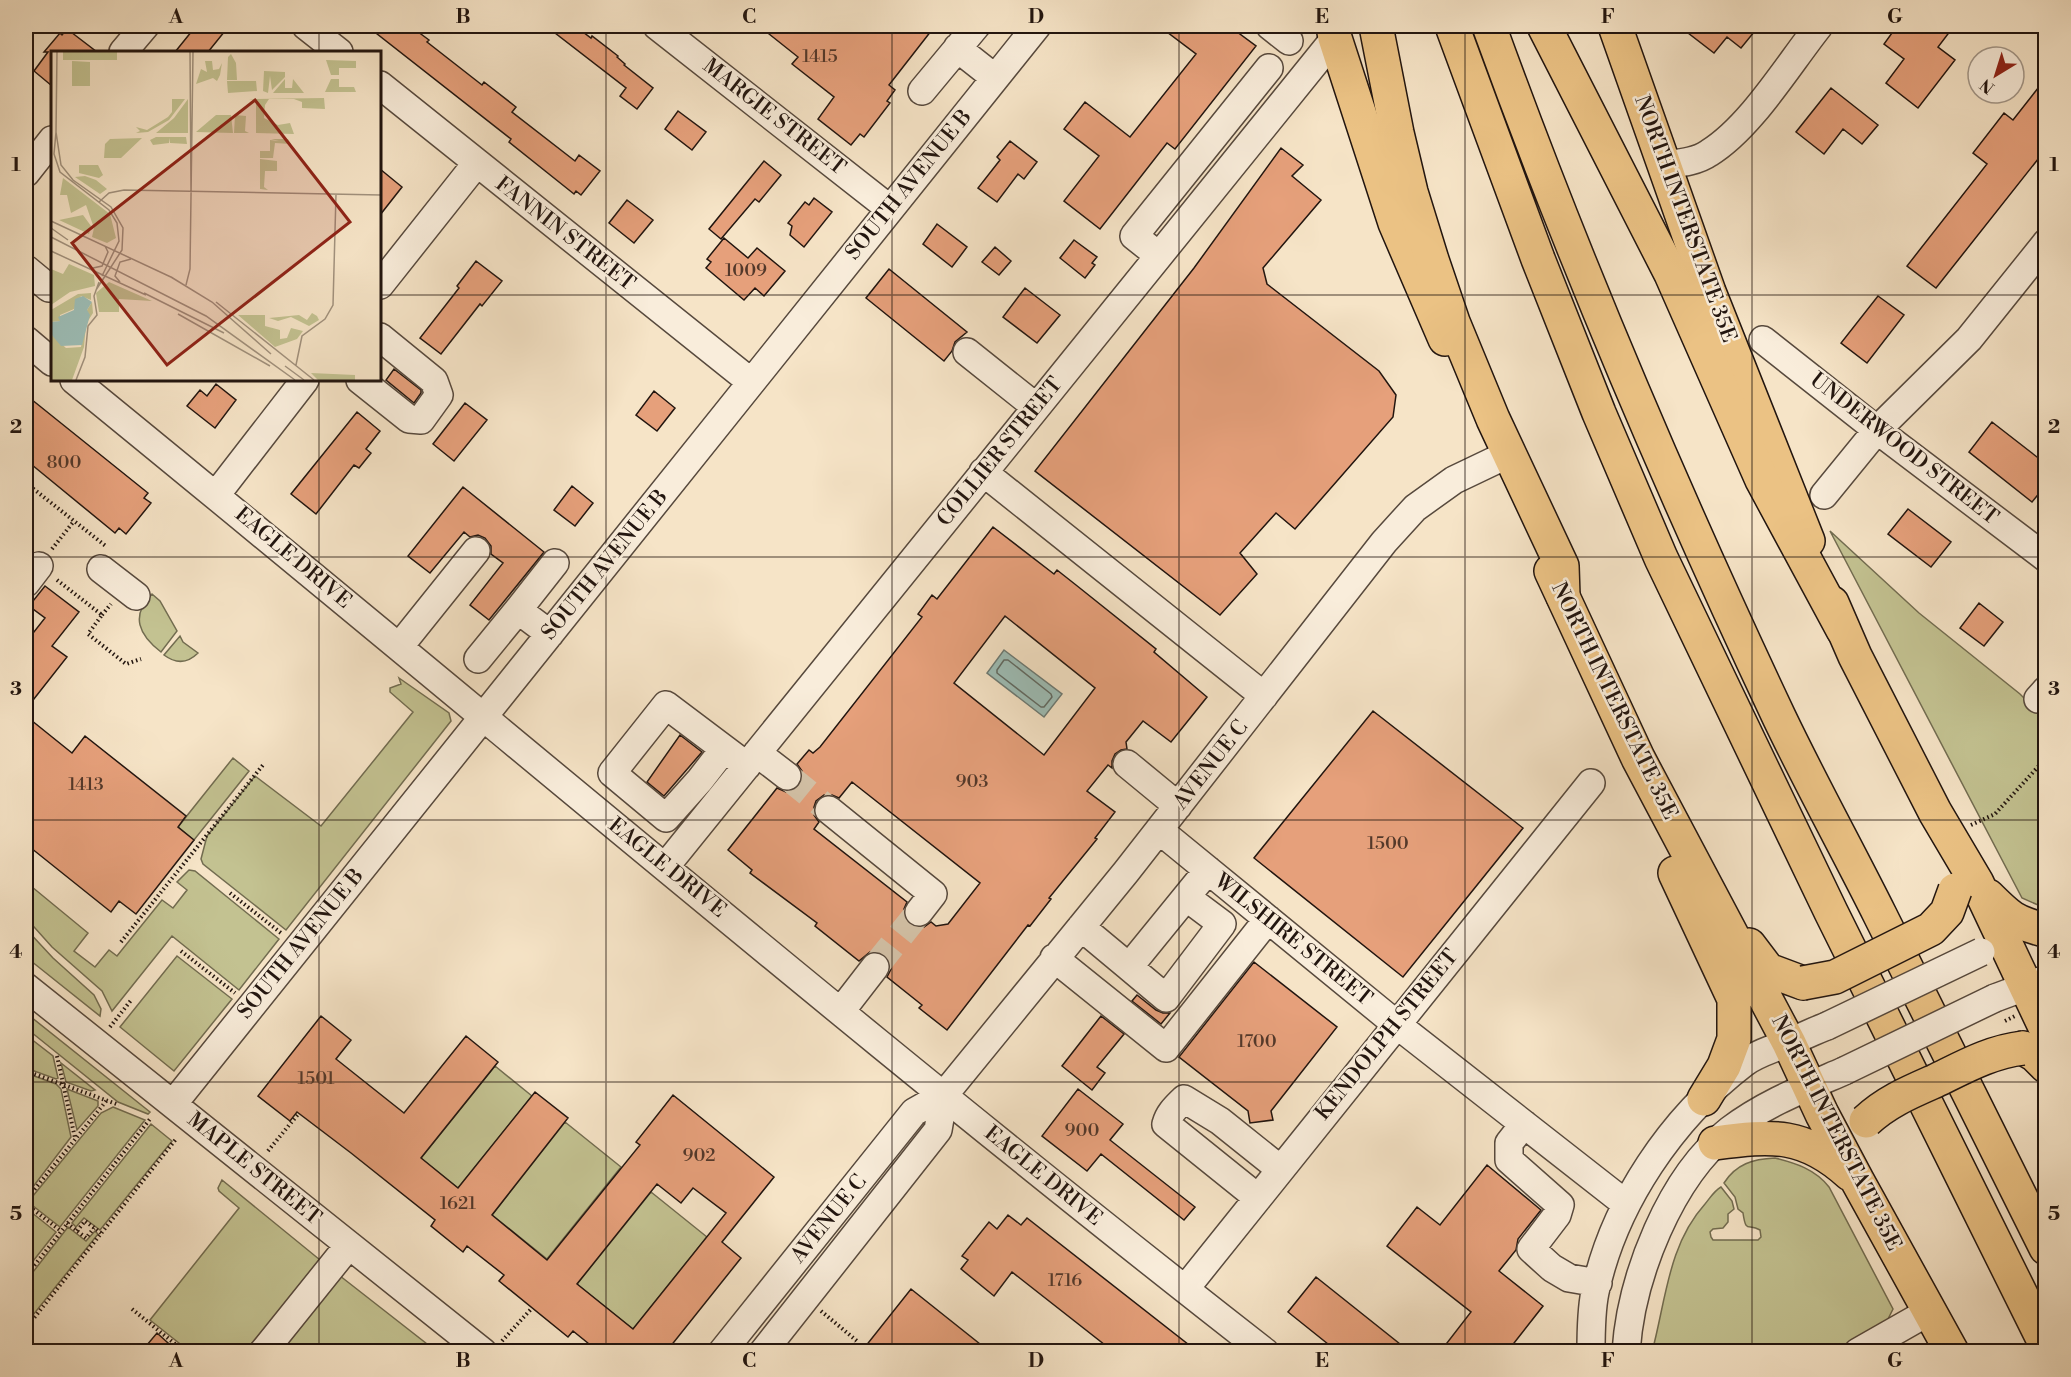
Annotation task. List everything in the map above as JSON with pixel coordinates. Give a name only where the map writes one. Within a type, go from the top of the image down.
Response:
[{"type":"main road","points":[[1376,26],[1396,133],[1432,260],[1453,322],[1493,418],[1562,566],[1563,596]]},
{"type":"main road","points":[[1452,26],[1538,259],[1661,558],[1826,901],[2046,1345]]},
{"type":"main road","points":[[1489,26],[1527,132],[1595,302],[1646,427],[1707,561],[1781,720],[2046,1248]]},
{"type":"main road","points":[[1544,26],[1671,274],[1762,480],[1843,630]]},
{"type":"main road","name":"NORTH INTERSTATE 35E","points":[[1615,26],[1709,292],[1843,630],[1935,812],[1966,887]]},
{"type":"main road","name":"NORTH INTERSTATE 35E","points":[[1334,32],[1395,223],[1498,459],[1638,758],[1789,1042],[1857,1180],[1952,1352]]},
{"type":"main road","points":[[1638,758],[1677,806],[1752,951],[1768,970],[1803,983],[1835,977],[1931,929],[1966,887]]},
{"type":"main road","points":[[1638,758],[1653,826],[1734,999],[1734,1039],[1724,1066],[1704,1099]]},
{"type":"main road","points":[[1966,887],[2009,918],[2045,930]]},
{"type":"main road","points":[[1857,1180],[1852,1160],[1852,1147],[1857,1133],[1866,1121],[1892,1101],[1986,1056],[2003,1051],[2038,1048],[2022,988],[1993,947],[1966,887]]},
{"type":"main road","points":[[1715,1143],[1778,1138],[1808,1145],[1831,1157],[1857,1180]]},
{"type":"street","points":[[124,51],[145,26]]},
{"type":"street","points":[[306,26],[338,51]]},
{"type":"street","name":"MARGIE STREET","points":[[657,26],[890,209]]},
{"type":"street","points":[[922,91],[976,26]]},
{"type":"street","name":"SOUTH AVENUE B","points":[[173,1104],[1037,26]]},
{"type":"street","points":[[1664,165],[1686,162],[1708,154],[1742,127],[1819,26]]},
{"type":"street","name":"COLLIER STREET","points":[[665,867],[1260,129],[1334,32]]},
{"type":"street","points":[[957,48],[995,78]]},
{"type":"street","points":[[1158,255],[1134,236],[1269,68]]},
{"type":"street","name":"FANNIN STREET","points":[[381,86],[751,382]]},
{"type":"street","points":[[1236,110],[1260,129]]},
{"type":"street","points":[[26,173],[51,141]]},
{"type":"street","points":[[381,284],[476,164]]},
{"type":"street","points":[[1168,193],[1192,213]]},
{"type":"street","points":[[1824,495],[1877,430],[1969,339],[2046,243]]},
{"type":"street","points":[[26,269],[49,288]]},
{"type":"street","points":[[361,381],[409,419],[421,420],[440,395],[434,381],[381,338]]},
{"type":"street","points":[[26,340],[51,361]]},
{"type":"street","name":"UNDERWOOD STREET","points":[[1763,340],[2046,558]]},
{"type":"street","points":[[967,351],[1036,407]]},
{"type":"street","name":"EAGLE DRIVE","points":[[75,381],[841,1011],[1265,1352]]},
{"type":"street","points":[[216,495],[296,383]]},
{"type":"street","name":"AVENUE C","points":[[722,1352],[914,1112],[944,1095],[1159,830],[1384,542],[1415,508],[1454,480],[1498,459]]},
{"type":"street","points":[[983,472],[1264,696]]},
{"type":"street","points":[[399,647],[476,551]]},
{"type":"street","points":[[106,559],[136,596]]},
{"type":"street","points":[[478,659],[555,563]]},
{"type":"street","points":[[518,610],[550,634]]},
{"type":"street","points":[[724,749],[787,776]]},
{"type":"street","points":[[1127,764],[1178,806]]},
{"type":"street","name":"KENDOLPH STREET","points":[[1185,1289],[1248,1190],[1396,1024],[1591,783]]},
{"type":"street","points":[[829,810],[933,894],[919,912]]},
{"type":"street","name":"WILSHIRE STREET","points":[[1159,830],[1396,1024],[1626,1204]]},
{"type":"street","points":[[1129,968],[1208,870]]},
{"type":"street","points":[[1081,927],[1166,998],[1222,924],[1186,897]]},
{"type":"street","points":[[1054,958],[1167,1048],[1268,919]]},
{"type":"street","points":[[1591,1352],[1595,1293],[1626,1204],[1657,1156],[1704,1099],[1744,1063],[1758,1054],[1827,1026],[1993,947],[2045,930]]},
{"type":"street","points":[[841,1011],[875,967]]},
{"type":"street","name":"MAPLE STREET","points":[[26,987],[483,1352]]},
{"type":"street","points":[[1626,1352],[1634,1296],[1652,1243],[1677,1194],[1695,1166],[1715,1143],[1744,1120],[1809,1086],[2022,988]]},
{"type":"street","name":"AVENUE C","points":[[763,1352],[938,1130],[944,1095]]},
{"type":"street","points":[[1248,1190],[1166,1124],[1175,1107],[1185,1099],[1220,1121],[1271,1162]]},
{"type":"street","points":[[1524,1124],[1509,1143],[1509,1160],[1560,1205],[1557,1215],[1531,1249],[1552,1268],[1569,1278],[1598,1283]]},
{"type":"street","points":[[263,1352],[349,1245]]},
{"type":"street","points":[[1858,1352],[1930,1311]]},
{"type":"path","points":[[26,483],[74,521],[106,559]]},
{"type":"path","points":[[74,521],[32,574],[102,615],[88,634],[126,664],[141,659]]},
{"type":"path","points":[[1965,828],[1995,814],[2046,758]]},
{"type":"path","points":[[121,942],[263,765]]},
{"type":"path","points":[[230,893],[283,934]]},
{"type":"path","points":[[181,951],[236,994]]},
{"type":"path","points":[[109,1028],[132,999]]},
{"type":"path","points":[[57,1056],[76,1139]]},
{"type":"path","points":[[26,1071],[118,1105]]},
{"type":"path","points":[[61,1231],[26,1202],[107,1100]]},
{"type":"path","points":[[265,1154],[299,1113]]},
{"type":"path","points":[[26,1276],[150,1119]]},
{"type":"path","points":[[26,1328],[176,1139]]},
{"type":"path","points":[[77,1231],[85,1221],[101,1233]]},
{"type":"path","points":[[67,1223],[86,1238],[94,1228]]},
{"type":"path","points":[[508,1336],[532,1308]]},
{"type":"path","points":[[132,1309],[184,1352]]},
{"type":"path","points":[[820,1311],[857,1341],[855,1345],[864,1352]]},
{"type":"path","points":[[26,1312],[33,1318]]},
{"type":"shaded area","points":[[1830,531],[1919,613],[2020,694],[2045,719],[2045,908],[2022,898]]},
{"type":"shaded area","points":[[152,594],[160,601],[177,631],[161,652],[147,639],[140,625],[141,610]]},
{"type":"shaded area","points":[[180,636],[183,642],[198,653],[186,661],[173,660],[164,655]]},
{"type":"shaded area","points":[[399,678],[449,713],[451,721],[286,930],[203,864],[201,859],[207,836],[255,776],[321,826],[413,712],[390,692],[390,688],[401,684]]},
{"type":"shaded area","points":[[233,758],[249,771],[194,840],[178,827]]},
{"type":"shaded area","points":[[189,870],[195,871],[279,939],[239,990],[172,936],[112,1011],[102,991],[52,947],[26,918],[26,882],[88,933],[74,951],[95,967],[109,950],[117,956],[162,900],[173,908],[187,890],[177,882]]},
{"type":"shaded area","points":[[26,929],[53,958],[94,995],[101,1009],[100,1016],[26,957]]},
{"type":"shaded area","points":[[177,956],[232,999],[174,1071],[120,1027]]},
{"type":"shaded area","points":[[26,1013],[150,1112],[148,1114],[118,1102],[26,1028]]},
{"type":"shaded area","points":[[26,1035],[53,1056],[58,1078],[26,1068]]},
{"type":"shaded area","points":[[61,1063],[95,1090],[91,1091],[66,1082]]},
{"type":"shaded area","points":[[495,1066],[532,1096],[458,1188],[421,1158]]},
{"type":"shaded area","points":[[26,1073],[56,1084],[61,1089],[71,1137],[26,1196],[26,1160],[32,1151],[26,1146]]},
{"type":"shaded area","points":[[67,1089],[98,1101],[98,1106],[77,1130]]},
{"type":"shaded area","points":[[113,1107],[145,1120],[60,1227],[28,1202],[101,1113]]},
{"type":"shaded area","points":[[565,1122],[621,1167],[547,1259],[492,1215]]},
{"type":"shaded area","points":[[151,1124],[172,1141],[100,1230],[84,1218],[76,1227],[72,1223]]},
{"type":"shaded area","points":[[1775,1158],[1811,1171],[1829,1187],[1893,1309],[1887,1321],[1840,1351],[1652,1352],[1670,1274],[1683,1237],[1693,1220],[1716,1190],[1721,1187],[1732,1201],[1734,1209],[1728,1214],[1728,1222],[1723,1228],[1713,1229],[1710,1232],[1713,1240],[1758,1240],[1761,1237],[1760,1230],[1747,1226],[1743,1213],[1738,1209],[1735,1197],[1724,1183],[1734,1171],[1746,1164]]},
{"type":"shaded area","points":[[222,1180],[325,1264],[266,1338],[252,1343],[245,1351],[189,1351],[150,1320],[239,1208],[219,1191]]},
{"type":"shaded area","points":[[651,1192],[707,1237],[633,1329],[577,1284]]},
{"type":"shaded area","points":[[26,1208],[56,1232],[26,1270]]},
{"type":"shaded area","points":[[68,1227],[86,1241],[95,1231],[98,1234],[33,1315],[26,1309],[26,1281]]},
{"type":"shaded area","points":[[335,1272],[436,1351],[401,1351],[390,1345],[381,1351],[276,1351]]},
{"type":"water","points":[[1004,650],[1062,694],[1044,717],[987,673]]},
{"type":"building","points":[[196,26],[229,26],[209,51],[176,51]]},
{"type":"building","points":[[367,26],[410,26],[482,85],[484,82],[516,107],[512,112],[575,161],[579,155],[600,171],[581,195],[576,191],[574,194],[509,142],[511,139]]},
{"type":"building","points":[[546,26],[575,26],[618,56],[624,65],[653,88],[637,109],[620,96],[626,88]]},
{"type":"building","points":[[759,26],[935,26],[889,85],[895,90],[887,101],[890,103],[864,137],[860,134],[851,145],[818,119],[834,97],[792,64],[798,57]]},
{"type":"building","points":[[1159,26],[1229,26],[1256,46],[1175,149],[1167,143],[1100,229],[1064,201],[1099,156],[1064,129],[1085,102],[1130,137],[1196,54]]},
{"type":"building","points":[[1679,26],[1759,26],[1741,48],[1727,37],[1714,53]]},
{"type":"building","points":[[1897,26],[1954,26],[1938,47],[1955,60],[1918,108],[1886,83],[1904,59],[1884,44]]},
{"type":"building","points":[[67,29],[96,51],[51,51],[51,85],[34,71],[48,52],[44,52],[60,33],[62,35]]},
{"type":"building","points":[[2046,78],[2046,149],[1936,288],[1907,266],[1987,164],[1973,153],[2004,113],[2013,120]]},
{"type":"building","points":[[1831,88],[1878,125],[1862,144],[1843,129],[1824,154],[1796,132]]},
{"type":"building","points":[[678,111],[706,132],[692,150],[665,129]]},
{"type":"building","points":[[1010,141],[1037,162],[1024,179],[1018,174],[997,202],[978,188],[1000,160],[997,157]]},
{"type":"building","points":[[1281,148],[1303,165],[1292,176],[1321,200],[1263,268],[1267,284],[1379,371],[1396,395],[1393,417],[1295,529],[1276,513],[1240,553],[1257,574],[1220,615],[1035,471],[1194,268]]},
{"type":"building","points":[[764,161],[781,175],[759,202],[755,199],[721,239],[709,229]]},
{"type":"building","points":[[381,170],[402,187],[381,214]]},
{"type":"building","points":[[814,198],[832,212],[804,247],[790,235],[792,226],[788,223],[805,202],[809,205]]},
{"type":"building","points":[[627,200],[653,220],[634,243],[609,223]]},
{"type":"building","points":[[937,224],[967,247],[952,267],[923,244]]},
{"type":"building","points":[[724,238],[748,258],[757,248],[785,271],[764,296],[755,288],[744,300],[706,268],[711,262],[707,259]]},
{"type":"building","points":[[1074,240],[1097,257],[1092,263],[1095,265],[1085,278],[1060,258]]},
{"type":"building","points":[[995,247],[1011,261],[999,275],[982,262]]},
{"type":"building","points":[[476,261],[502,281],[482,306],[480,304],[441,354],[420,338],[459,288],[457,286]]},
{"type":"building","points":[[889,269],[967,332],[955,342],[952,351],[944,361],[866,298]]},
{"type":"building","points":[[1025,288],[1060,315],[1037,343],[1003,317]]},
{"type":"building","points":[[1878,296],[1904,315],[1867,363],[1841,343]]},
{"type":"building","points":[[394,369],[421,390],[414,403],[386,380]]},
{"type":"building","points":[[216,384],[236,400],[215,428],[187,406],[200,390],[207,396]]},
{"type":"building","points":[[654,391],[675,408],[657,431],[636,415]]},
{"type":"building","points":[[26,395],[148,493],[144,498],[151,503],[126,534],[119,528],[115,533],[26,460]]},
{"type":"building","points":[[465,403],[487,420],[454,461],[433,444]]},
{"type":"building","points":[[357,412],[380,431],[366,449],[371,453],[359,468],[354,465],[316,514],[291,494]]},
{"type":"building","points":[[1992,422],[2046,464],[2046,485],[2032,502],[1969,452]]},
{"type":"building","points":[[572,486],[593,503],[575,526],[554,510]]},
{"type":"building","points":[[463,487],[544,552],[489,620],[470,605],[503,563],[491,554],[491,546],[485,538],[478,535],[470,537],[464,532],[430,573],[408,556]]},
{"type":"building","points":[[1908,509],[1951,542],[1931,567],[1888,534]]},
{"type":"building","points":[[993,527],[1054,574],[1057,570],[1076,585],[1156,649],[1154,652],[1207,697],[1171,742],[1143,721],[1126,742],[1127,749],[1115,754],[1112,768],[1108,765],[1087,791],[1115,812],[1095,838],[1097,839],[1049,898],[1051,899],[1030,926],[1028,925],[947,1030],[919,1008],[922,1005],[887,977],[891,969],[890,962],[885,955],[870,952],[859,961],[815,926],[817,923],[750,873],[752,870],[728,850],[777,788],[786,792],[799,786],[803,777],[797,764],[809,750],[813,753],[820,747],[922,617],[918,614],[932,595],[937,599]],"holes":[[[1005,616],[1095,688],[1044,755],[954,683]],[[852,782],[980,883],[948,924],[936,926],[931,922],[924,927],[917,928],[910,925],[904,917],[907,902],[814,829],[819,822],[814,815],[816,801],[824,795],[839,798]]]},
{"type":"building","points":[[45,586],[79,612],[52,646],[67,657],[26,709],[26,642],[45,618],[29,606]]},
{"type":"building","points":[[1979,603],[2003,622],[1984,646],[1960,628]]},
{"type":"building","points":[[1373,711],[1523,828],[1403,977],[1254,858]]},
{"type":"building","points":[[26,716],[72,753],[85,736],[186,816],[178,827],[194,840],[136,914],[119,901],[111,912],[26,844]]},
{"type":"building","points":[[680,735],[702,752],[664,796],[647,782]]},
{"type":"building","points":[[1254,962],[1337,1027],[1271,1111],[1273,1120],[1250,1123],[1248,1111],[1179,1057]]},
{"type":"building","points":[[1137,995],[1156,1010],[1170,1013],[1161,1024],[1132,1001]]},
{"type":"building","points":[[321,1016],[351,1040],[336,1059],[404,1113],[466,1036],[498,1062],[421,1158],[458,1188],[535,1092],[568,1118],[492,1215],[547,1260],[640,1145],[636,1142],[673,1095],[774,1177],[722,1242],[741,1258],[666,1352],[599,1352],[573,1331],[568,1337],[499,1281],[504,1275],[467,1246],[463,1252],[431,1226],[435,1220],[297,1112],[290,1121],[258,1096]],"holes":[[[657,1184],[681,1203],[693,1188],[726,1213],[633,1329],[577,1284]]]},
{"type":"building","points":[[1101,1016],[1124,1034],[1097,1067],[1105,1073],[1092,1090],[1062,1066]]},
{"type":"building","points":[[1078,1089],[1123,1124],[1110,1140],[1195,1207],[1184,1220],[1101,1154],[1087,1171],[1042,1136]]},
{"type":"building","points":[[1487,1165],[1541,1210],[1518,1239],[1516,1250],[1499,1271],[1543,1306],[1507,1352],[1440,1352],[1471,1312],[1387,1246],[1417,1207],[1440,1225]]},
{"type":"building","points":[[1008,1215],[1021,1225],[1027,1218],[1198,1352],[1114,1352],[1012,1272],[994,1296],[961,1269],[968,1260],[962,1256],[989,1222],[997,1229]]},
{"type":"building","points":[[1316,1277],[1410,1352],[1338,1352],[1288,1312]]},
{"type":"building","points":[[911,1289],[990,1352],[861,1352]]},
{"type":"building","points":[[157,1333],[178,1352],[141,1352]]},
{"type":"tunnel","points":[[787,776],[829,810]]},
{"type":"tunnel","points":[[875,967],[919,912]]}]
